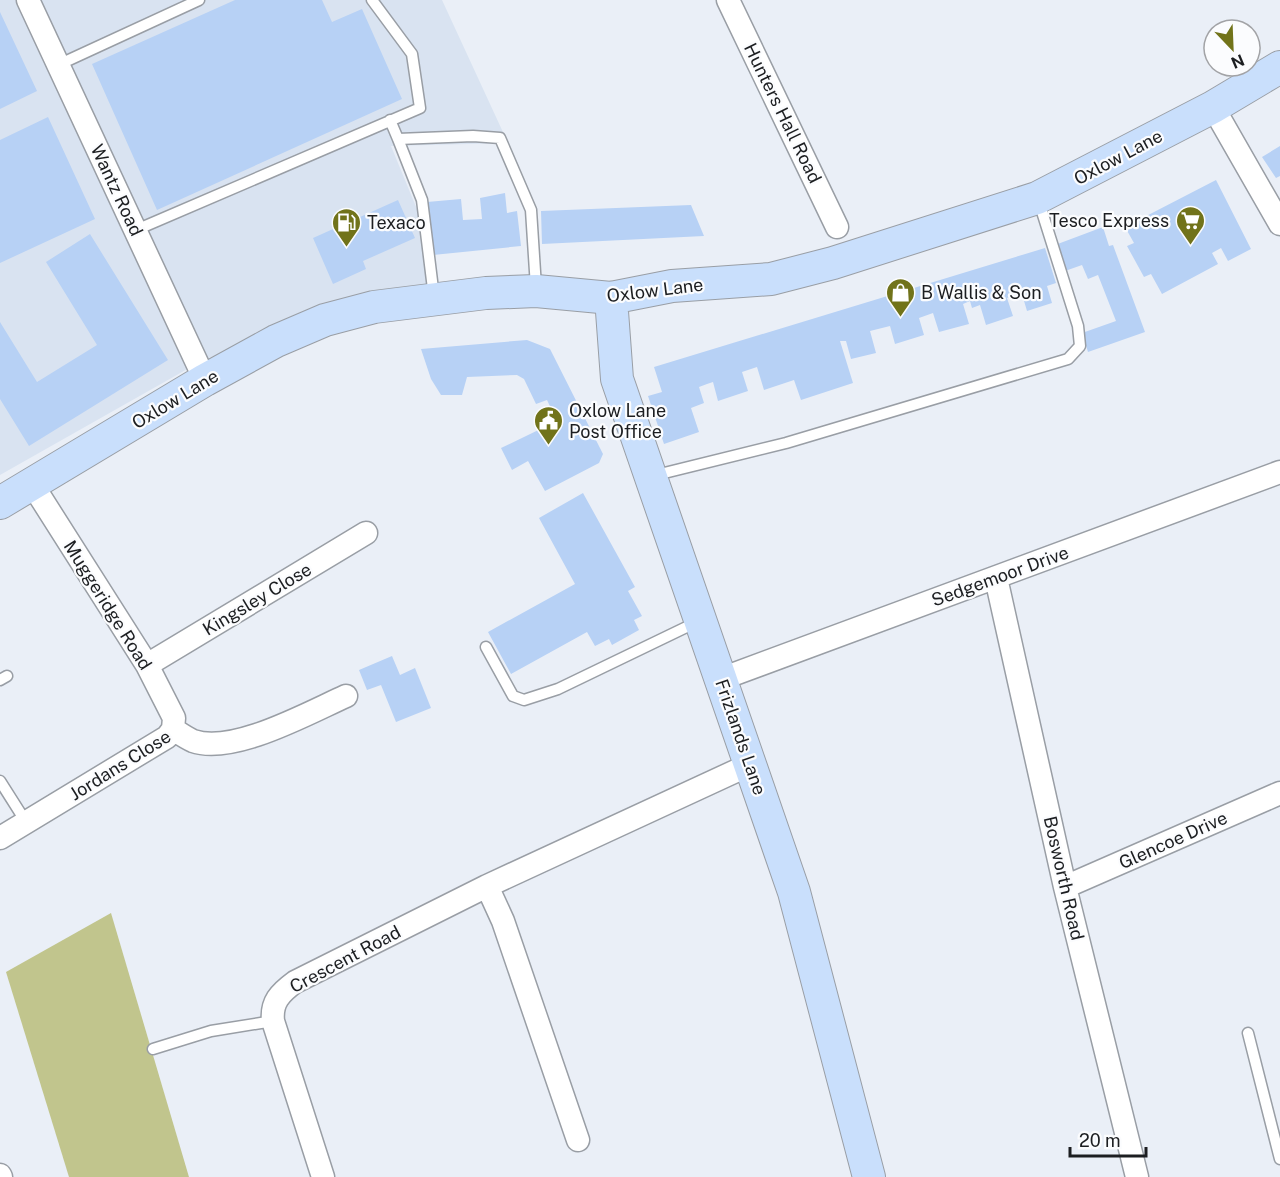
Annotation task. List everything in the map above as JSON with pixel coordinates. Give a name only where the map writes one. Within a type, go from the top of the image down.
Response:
[{"type":"street","name":"Wantz Road","points":[[28,0],[205,381]]},
{"type":"street","name":"Hunters Hall Road","points":[[728,0],[837,227]]},
{"type":"street","name":"Oxlow Lane","points":[[0,503],[276,340],[325,320],[374,307],[434,298],[536,291],[611,298],[672,286],[771,279],[833,263],[1037,198],[1213,107],[1280,67]]},
{"type":"street","points":[[1213,107],[1280,224]]},
{"type":"street","name":"Frizlands Lane","points":[[611,298],[617,379],[794,892],[869,1177]]},
{"type":"street","name":"Sedgemoor Drive","points":[[721,679],[1280,472]]},
{"type":"street","name":"Muggeridge Road","points":[[32,484],[147,665],[174,718],[173,729]]},
{"type":"street","name":"Kingsley Close","points":[[147,665],[366,533]]},
{"type":"street","name":"Bosworth Road","points":[[996,578],[1065,887],[1137,1177]]},
{"type":"street","name":"Jordans Close","points":[[0,838],[167,737],[173,729],[193,741],[215,744],[262,734],[346,696]]},
{"type":"street","name":"Crescent Road","points":[[273,1021],[272,1009],[279,994],[295,982],[487,886],[751,764]]},
{"type":"street","name":"Glencoe Drive","points":[[1065,887],[1280,794]]},
{"type":"street","points":[[487,886],[503,921],[578,1140]]},
{"type":"street","points":[[273,1021],[323,1177]]},
{"type":"lane","points":[[58,65],[199,0]]},
{"type":"lane","points":[[136,230],[420,108],[412,54],[372,0]]},
{"type":"lane","points":[[390,120],[422,200],[434,298]]},
{"type":"lane","points":[[398,139],[473,136],[500,138],[531,210],[536,291]]},
{"type":"lane","points":[[649,476],[786,443],[1068,359],[1080,346],[1078,326],[1037,198]]},
{"type":"lane","points":[[486,646],[513,696],[524,700],[558,689],[699,621]]},
{"type":"lane","points":[[0,781],[26,822]]},
{"type":"lane","points":[[153,1049],[211,1031],[273,1021]]},
{"type":"lane","points":[[1248,1033],[1280,1159]]},
{"type":"shaded area","points":[[0,0],[442,0],[508,143],[391,146],[421,219],[429,289],[205,359],[0,475]]},
{"type":"green space","points":[[111,913],[189,1177],[69,1177],[6,972]]},
{"type":"building","points":[[235,0],[322,0],[332,22],[362,9],[402,99],[157,210],[92,64]]},
{"type":"building","points":[[0,12],[37,91],[0,109]]},
{"type":"building","points":[[48,117],[95,219],[0,263],[0,140]]},
{"type":"building","points":[[1280,146],[1280,176],[1276,178],[1262,157]]},
{"type":"building","name":"Tesco Express","points":[[1216,180],[1251,249],[1228,261],[1221,248],[1212,253],[1218,264],[1162,294],[1151,274],[1144,277],[1127,246],[1134,243],[1125,227]]},
{"type":"building","points":[[505,193],[507,213],[517,211],[521,246],[433,255],[427,202],[461,199],[463,220],[482,219],[480,198]]},
{"type":"building","points":[[398,200],[415,238],[363,261],[366,269],[333,284],[313,238]]},
{"type":"building","points":[[691,205],[704,236],[542,244],[541,211]]},
{"type":"building","points":[[1103,227],[1109,246],[1113,245],[1145,332],[1088,352],[1082,333],[1116,321],[1098,275],[1088,279],[1082,265],[1065,271],[1055,245]]},
{"type":"building","points":[[90,234],[168,360],[29,446],[0,399],[0,322],[37,382],[97,345],[46,262]]},
{"type":"building","points":[[1045,248],[1056,283],[1047,286],[1052,303],[1027,311],[1022,294],[1007,298],[1013,316],[986,325],[980,305],[972,308],[970,301],[963,304],[969,324],[939,332],[933,313],[919,318],[924,335],[895,344],[890,326],[870,331],[876,353],[851,359],[846,341],[840,341],[853,383],[801,400],[794,380],[764,390],[757,367],[742,372],[748,391],[718,401],[713,382],[707,384],[699,387],[704,403],[691,408],[699,432],[664,444],[648,396],[662,392],[654,367]]},
{"type":"building","points":[[527,340],[550,349],[603,454],[599,463],[545,491],[528,461],[512,470],[501,448],[557,421],[547,400],[536,404],[524,379],[517,375],[467,377],[462,395],[441,395],[431,379],[421,349]]},
{"type":"building","points":[[583,493],[635,587],[628,591],[642,616],[634,620],[639,630],[612,645],[609,639],[595,646],[587,632],[511,674],[488,632],[575,584],[539,518]]},
{"type":"building","points":[[392,656],[400,675],[415,668],[431,708],[396,722],[381,685],[367,690],[359,670]]},
{"type":"place","name":"Tesco Express","points":[[1190,246]]},
{"type":"place","name":"Texaco","points":[[346,248]]},
{"type":"place","name":"B Wallis & Son","points":[[900,318]]},
{"type":"place","name":"Oxlow Lane Post Office","points":[[548,446]]}]
